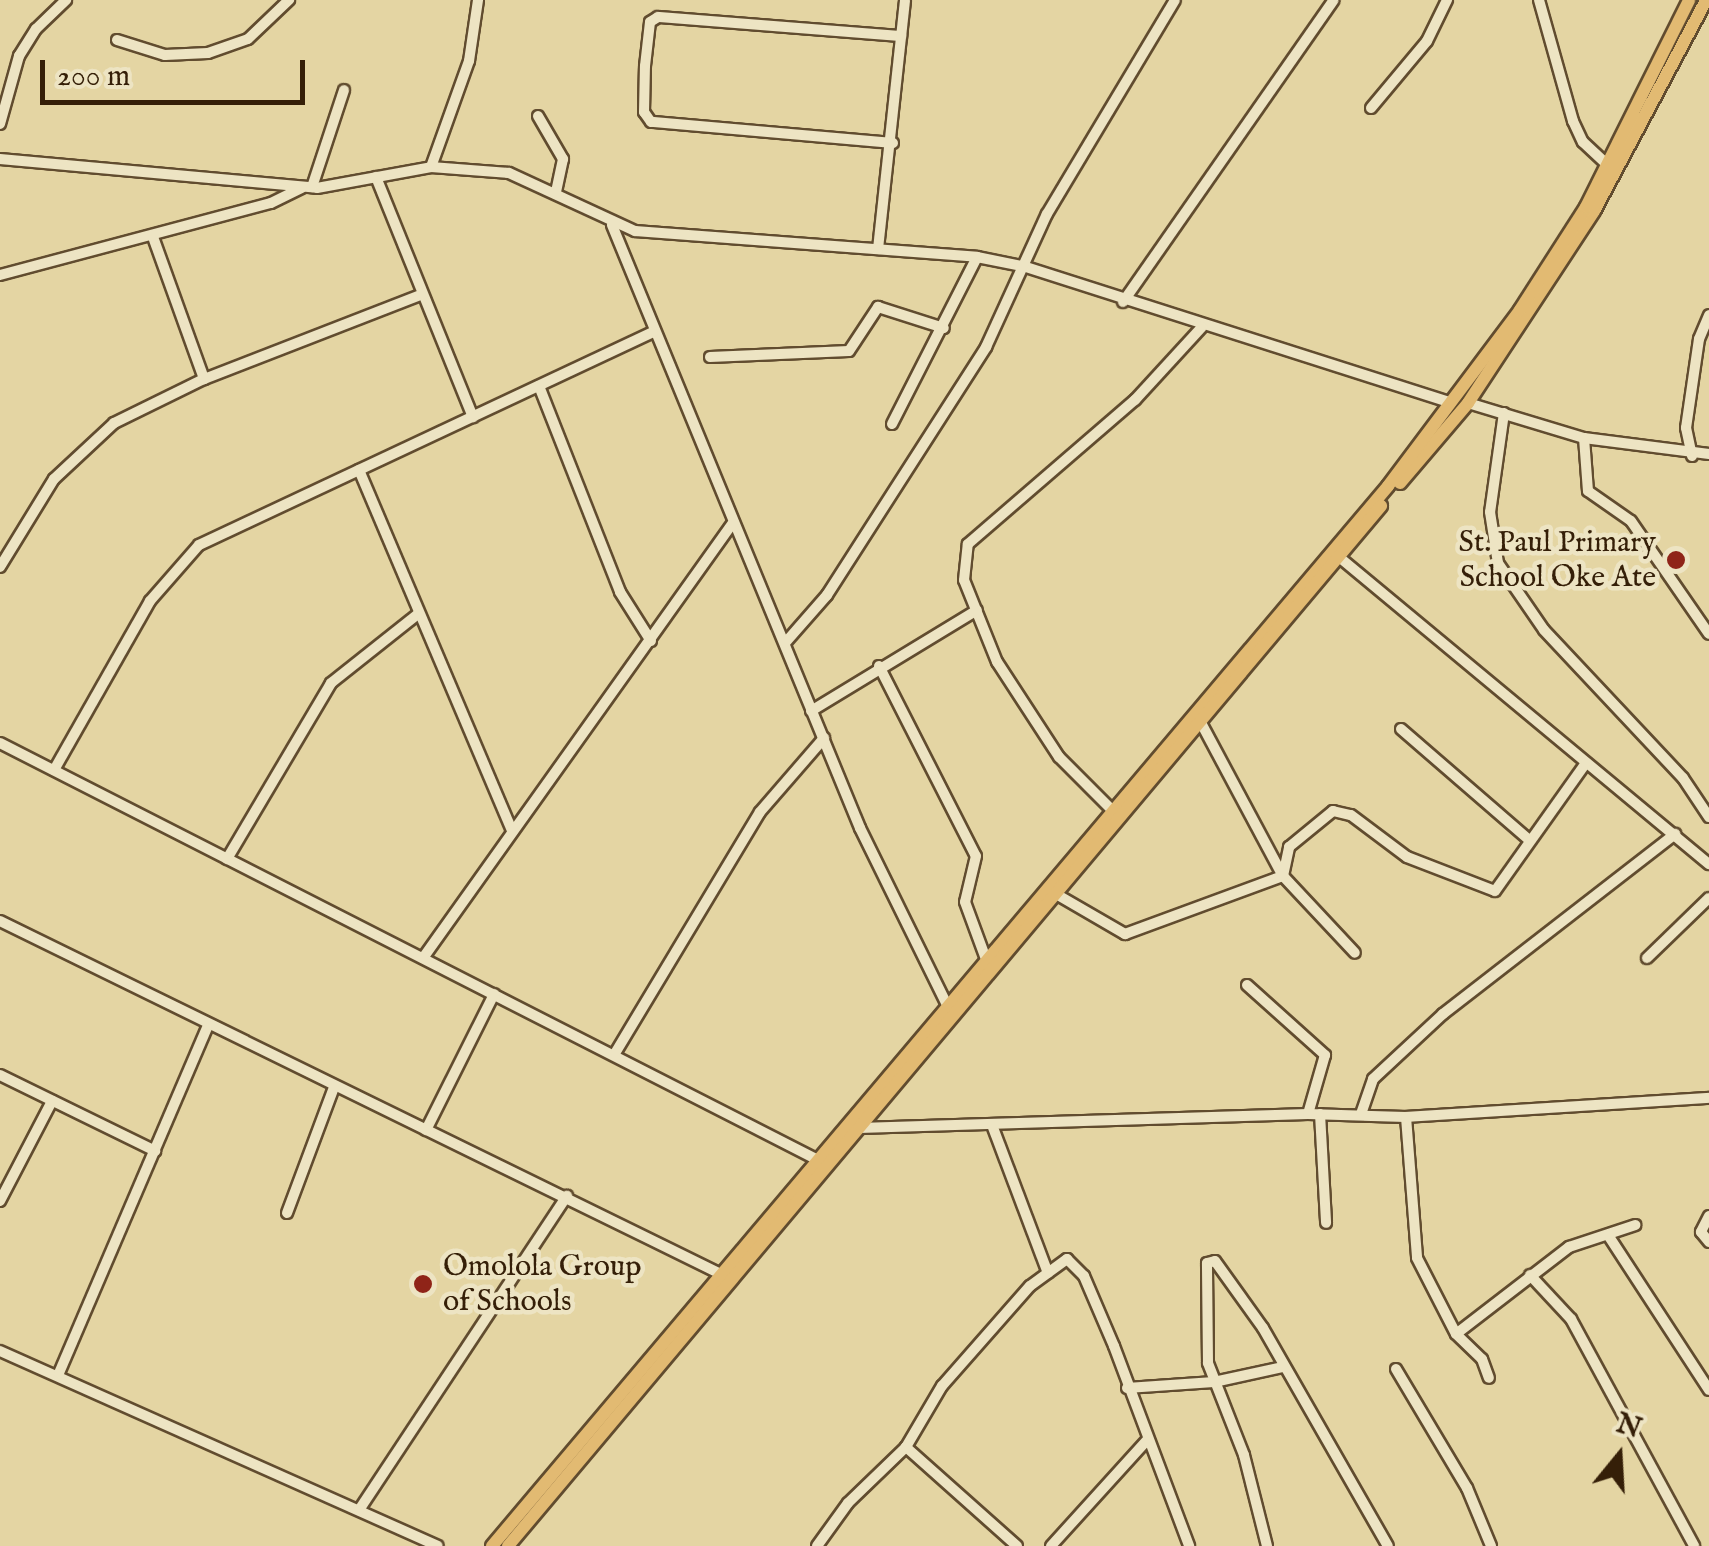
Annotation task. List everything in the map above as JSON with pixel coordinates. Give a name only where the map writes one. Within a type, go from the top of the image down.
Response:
[{"type":"main road","points":[[492,1546],[720,1274],[859,1128],[1336,554],[1529,295],[1607,164],[1688,0]]},
{"type":"main road","points":[[508,1546],[1110,808],[1468,403],[1594,211],[1706,0]]},
{"type":"street","points":[[117,40],[165,55],[208,53],[248,39],[288,0]]},
{"type":"street","points":[[431,167],[469,60],[478,0]]},
{"type":"street","points":[[878,249],[893,143],[905,0]]},
{"type":"street","points":[[786,643],[827,595],[942,420],[1026,267],[1047,214],[1175,0]]},
{"type":"street","points":[[1123,302],[1334,0]]},
{"type":"street","points":[[1371,108],[1426,41],[1446,0]]},
{"type":"street","points":[[1539,0],[1572,120],[1583,142],[1607,164]]},
{"type":"street","points":[[0,124],[20,56],[36,29],[63,1]]},
{"type":"street","points":[[893,143],[650,122],[644,112],[644,66],[650,22],[658,17],[900,36]]},
{"type":"street","points":[[311,188],[344,90]]},
{"type":"street","points":[[538,116],[563,159],[556,191]]},
{"type":"street","points":[[0,159],[311,188]]},
{"type":"street","points":[[0,275],[272,204],[311,188],[431,167],[509,173],[556,191],[612,225],[660,234],[977,257],[1026,267],[1202,328],[1451,403]]},
{"type":"street","points":[[376,176],[472,417]]},
{"type":"street","points":[[612,225],[732,524],[786,643],[867,843],[947,1005]]},
{"type":"street","points":[[153,237],[204,379]]},
{"type":"street","points":[[892,424],[977,257]]},
{"type":"street","points":[[0,568],[4,549],[54,479],[114,423],[204,379],[421,295]]},
{"type":"street","points":[[710,357],[849,351],[878,307],[944,328]]},
{"type":"street","points":[[1692,456],[1686,428],[1698,339],[1709,315]]},
{"type":"street","points":[[1110,808],[1034,724],[964,580],[971,539],[1135,400],[1202,328]]},
{"type":"street","points":[[54,770],[178,563],[212,536],[654,332]]},
{"type":"street","points":[[539,386],[620,592],[651,641]]},
{"type":"street","points":[[1468,403],[1584,438],[1692,456],[1709,454]]},
{"type":"street","points":[[1504,413],[1490,512],[1498,563],[1544,630],[1683,778],[1709,817]]},
{"type":"street","points":[[1584,438],[1588,491],[1631,521],[1709,634]]},
{"type":"street","points":[[359,470],[512,831]]},
{"type":"street","points":[[423,958],[732,524]]},
{"type":"street","points":[[1336,554],[1708,862]]},
{"type":"street","points":[[812,711],[879,666],[977,610]]},
{"type":"street","points":[[227,860],[330,683],[418,614]]},
{"type":"street","points":[[879,666],[976,856],[964,902],[986,959]]},
{"type":"street","points":[[1200,719],[1283,876],[1355,953]]},
{"type":"street","points":[[1401,730],[1528,838]]},
{"type":"street","points":[[614,1054],[760,812],[824,738]]},
{"type":"street","points":[[0,743],[823,1162]]},
{"type":"street","points":[[1283,876],[1289,847],[1333,811],[1351,815],[1407,857],[1494,892],[1528,838],[1586,762]]},
{"type":"street","points":[[1361,1114],[1374,1079],[1443,1014],[1674,834]]},
{"type":"street","points":[[1056,894],[1124,934],[1283,876]]},
{"type":"street","points":[[1646,958],[1709,898]]},
{"type":"street","points":[[0,921],[208,1028],[567,1196],[720,1274]]},
{"type":"street","points":[[1248,985],[1325,1055],[1314,1114],[1326,1223]]},
{"type":"street","points":[[426,1130],[494,994]]},
{"type":"street","points":[[59,1373],[208,1028]]},
{"type":"street","points":[[0,1076],[155,1151]]},
{"type":"street","points":[[287,1213],[334,1088]]},
{"type":"street","points":[[859,1128],[1314,1114],[1406,1117],[1709,1098]]},
{"type":"street","points":[[0,1201],[52,1101]]},
{"type":"street","points":[[1406,1117],[1416,1258],[1456,1334],[1482,1360],[1489,1378]]},
{"type":"street","points":[[992,1125],[1048,1273]]},
{"type":"street","points":[[359,1510],[567,1196]]},
{"type":"street","points":[[1709,1216],[1701,1232],[1709,1242]]},
{"type":"street","points":[[1456,1334],[1569,1247],[1635,1225]]},
{"type":"street","points":[[1608,1235],[1709,1390]]},
{"type":"street","points":[[817,1546],[848,1503],[906,1447],[942,1386],[1048,1273],[1067,1259],[1084,1276],[1189,1546]]},
{"type":"street","points":[[1266,1546],[1244,1455],[1214,1382],[1205,1311],[1207,1263],[1215,1261],[1284,1367],[1388,1546]]},
{"type":"street","points":[[1530,1275],[1571,1318],[1694,1546]]},
{"type":"street","points":[[0,1351],[59,1373],[438,1546]]},
{"type":"street","points":[[1128,1388],[1214,1382],[1284,1367]]},
{"type":"street","points":[[1396,1369],[1467,1488],[1491,1546]]},
{"type":"street","points":[[1051,1546],[1148,1439]]},
{"type":"street","points":[[906,1447],[1017,1546]]},
{"type":"place","name":"St. Paul Primary School Oke Ate","points":[[1676,560]]},
{"type":"place","name":"Omolola Group of Schools","points":[[423,1284]]}]
